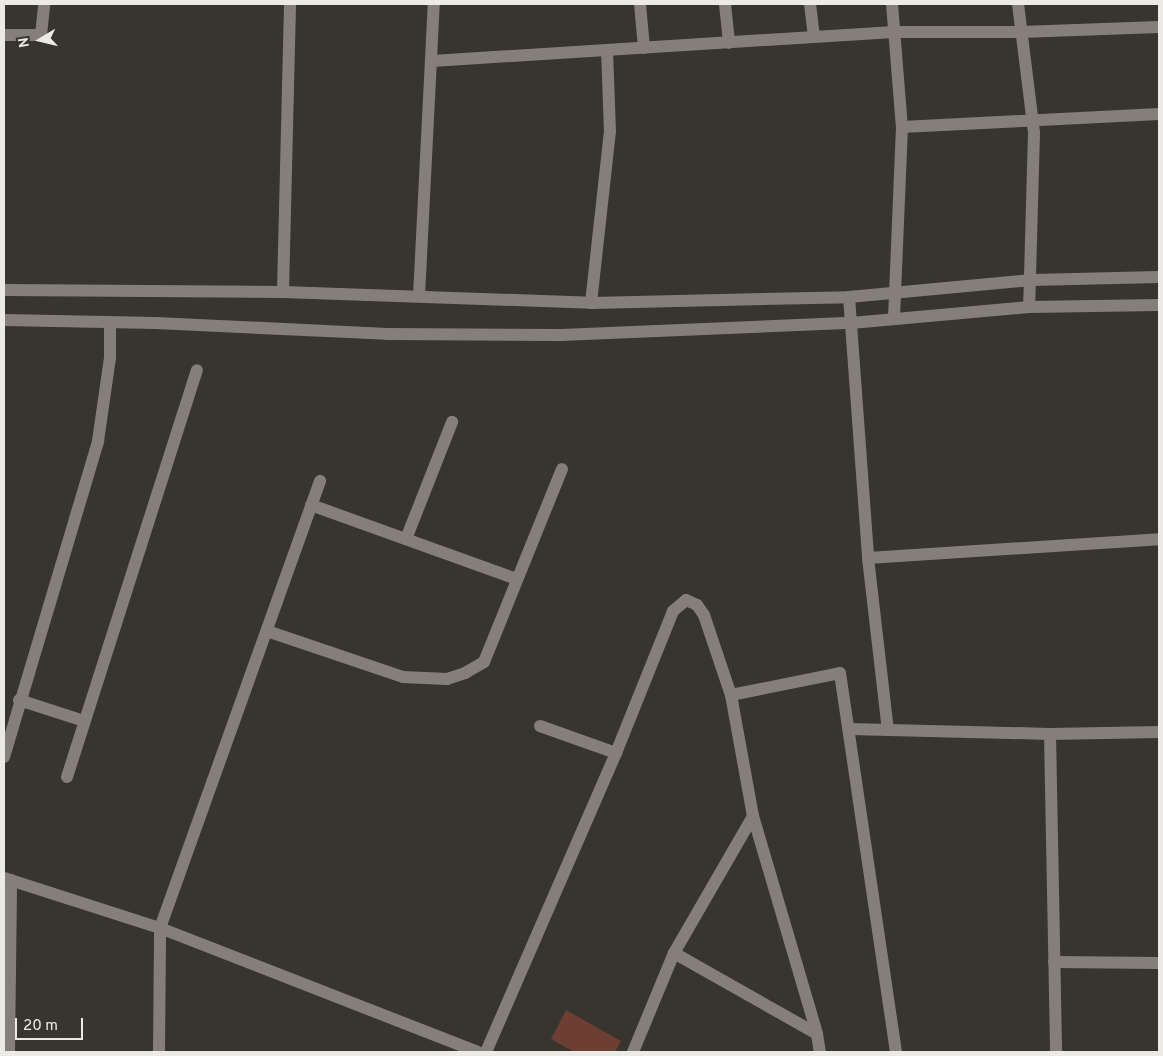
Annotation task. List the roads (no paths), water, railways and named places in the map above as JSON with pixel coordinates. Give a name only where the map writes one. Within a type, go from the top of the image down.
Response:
[{"type":"street","points":[[4,35],[41,35],[44,4]]},
{"type":"street","points":[[283,292],[290,4]]},
{"type":"street","points":[[419,296],[434,4]]},
{"type":"street","points":[[640,4],[644,48]]},
{"type":"street","points":[[725,4],[729,43]]},
{"type":"street","points":[[810,4],[814,37]]},
{"type":"street","points":[[892,4],[902,127],[894,317]]},
{"type":"street","points":[[1018,4],[1033,122],[1029,308]]},
{"type":"street","points":[[432,61],[894,32],[1022,32],[1159,27]]},
{"type":"street","points":[[591,303],[610,132],[607,50]]},
{"type":"street","points":[[902,127],[1033,122],[1159,114]]},
{"type":"street","points":[[4,290],[283,292],[591,303],[849,297],[1031,280],[1159,277]]},
{"type":"street","points":[[849,297],[868,558],[888,730]]},
{"type":"street","points":[[4,320],[377,334],[560,335],[851,323],[894,317],[1029,308],[1159,305]]},
{"type":"street","points":[[4,757],[96,447],[110,358],[110,323]]},
{"type":"street","points":[[67,777],[196,370]]},
{"type":"street","points":[[406,539],[452,422]]},
{"type":"street","points":[[267,631],[403,677],[447,679],[465,673],[484,662],[562,468]]},
{"type":"street","points":[[159,1052],[160,928],[320,481]]},
{"type":"street","points":[[311,505],[516,579]]},
{"type":"street","points":[[868,558],[1159,540]]},
{"type":"street","points":[[486,1052],[616,753],[673,611],[686,600],[697,604],[704,615],[730,695],[753,816],[817,1034],[820,1052]]},
{"type":"street","points":[[730,695],[840,673],[896,1052]]},
{"type":"street","points":[[20,700],[84,722]]},
{"type":"street","points":[[540,726],[616,753]]},
{"type":"street","points":[[849,729],[1050,734],[1159,732]]},
{"type":"street","points":[[1050,734],[1056,1052]]},
{"type":"street","points":[[633,1052],[674,953],[753,816]]},
{"type":"street","points":[[9,1052],[7,879],[160,928],[453,1040],[478,1052]]},
{"type":"street","points":[[674,953],[817,1034]]},
{"type":"street","points":[[1054,962],[1159,963]]},
{"type":"street","points":[[447,1052],[453,1040]]}]
